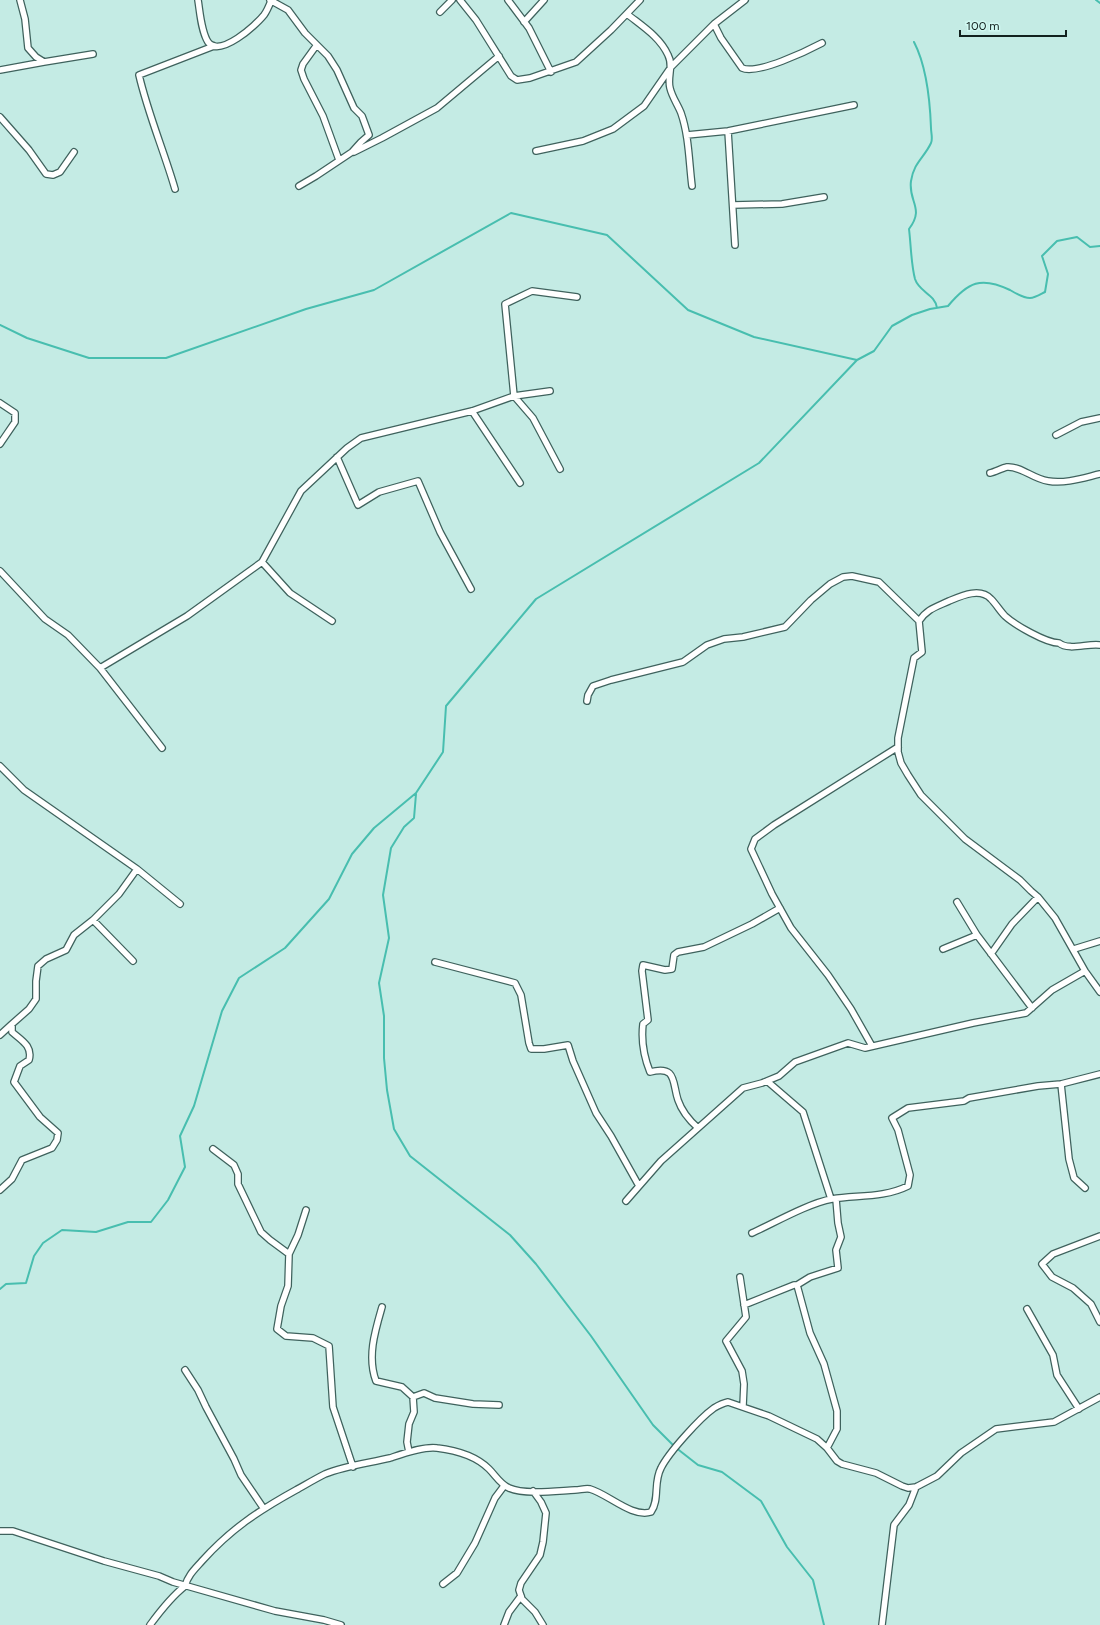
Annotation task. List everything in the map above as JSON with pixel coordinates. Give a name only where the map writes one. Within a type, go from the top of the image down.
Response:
[{"type":"street","points":[[20,0],[25,19],[28,48],[36,58],[44,62]]},
{"type":"street","points":[[198,0],[205,34],[209,42],[214,46]]},
{"type":"street","points":[[440,12],[452,0]]},
{"type":"street","points":[[460,0],[476,20],[511,76],[517,80],[551,72],[576,62],[640,0]]},
{"type":"street","points":[[508,0],[529,28],[551,72]]},
{"type":"street","points":[[524,22],[544,0]]},
{"type":"street","points":[[536,151],[583,140],[613,129],[644,106],[671,67],[714,24],[745,0]]},
{"type":"street","points":[[175,189],[167,159],[145,101],[139,75],[214,46],[236,40],[250,29],[264,14],[271,1],[288,10],[316,46],[328,56],[337,70],[354,108],[362,116],[369,135],[352,152]]},
{"type":"street","points":[[627,14],[658,39],[669,56],[671,67],[669,84],[670,90],[681,113],[686,135],[692,186]]},
{"type":"street","points":[[714,24],[721,38],[742,68],[746,70],[776,63],[822,42]]},
{"type":"street","points":[[316,46],[303,64],[301,70],[304,80],[323,116],[338,160]]},
{"type":"street","points":[[0,70],[93,54]]},
{"type":"street","points":[[299,186],[352,152],[382,138],[437,108],[499,56]]},
{"type":"street","points":[[686,135],[728,131],[854,105]]},
{"type":"street","points":[[0,117],[29,150],[46,174],[53,175],[60,172],[74,152]]},
{"type":"street","points":[[728,131],[736,245]]},
{"type":"street","points":[[733,206],[782,204],[824,197]]},
{"type":"street","points":[[560,469],[533,418],[514,396],[505,304],[532,291],[577,297]]},
{"type":"street","points":[[100,668],[187,616],[262,562],[301,491],[337,457],[361,438],[472,411],[514,396],[550,391]]},
{"type":"street","points":[[0,403],[15,413],[15,422],[0,444]]},
{"type":"street","points":[[472,411],[520,483]]},
{"type":"street","points":[[1056,435],[1081,422],[1100,418]]},
{"type":"street","points":[[337,457],[358,505],[379,492],[418,480],[440,532],[471,589]]},
{"type":"street","points":[[990,474],[1007,467],[1021,469],[1035,478],[1049,481],[1072,481],[1100,474]]},
{"type":"street","points":[[262,562],[290,593],[332,621]]},
{"type":"street","points":[[0,571],[45,619],[68,635],[100,668],[162,748]]},
{"type":"street","points":[[587,701],[588,695],[593,686],[683,662],[707,645],[724,639],[743,637],[785,627],[811,600],[830,584],[843,577],[852,576],[879,582],[919,621]]},
{"type":"street","points":[[1100,645],[1068,646],[1061,645],[1059,643],[1052,643],[1039,638],[1005,616],[990,598],[978,593],[965,594],[925,612],[919,621],[922,652],[914,658],[898,738],[901,763],[921,795],[965,839],[1020,880],[1038,897],[1055,918],[1074,948],[1085,971],[1100,992]]},
{"type":"street","points":[[872,1046],[851,1009],[828,975],[791,928],[752,849],[755,839],[774,825],[898,747]]},
{"type":"street","points":[[0,766],[24,790],[137,869],[180,904]]},
{"type":"street","points":[[0,1035],[29,1010],[36,999],[38,966],[46,959],[66,950],[74,935],[93,920],[119,894],[137,869]]},
{"type":"street","points":[[991,954],[1012,924],[1038,897]]},
{"type":"street","points":[[957,902],[977,935],[1032,1008]]},
{"type":"street","points":[[698,1128],[686,1116],[678,1100],[672,1078],[664,1070],[650,1072],[646,1063],[642,1036],[643,1024],[648,1020],[642,971],[643,965],[665,970],[672,969],[674,955],[678,952],[709,944],[752,924],[780,908]]},
{"type":"street","points":[[93,920],[133,961]]},
{"type":"street","points":[[942,949],[977,935]]},
{"type":"street","points":[[1074,948],[1100,940]]},
{"type":"street","points":[[435,962],[515,983],[521,995],[528,1043],[532,1048],[544,1049],[568,1046],[596,1113],[611,1136],[639,1186]]},
{"type":"street","points":[[626,1201],[661,1161],[743,1088],[779,1076],[795,1062],[848,1043],[866,1048],[973,1023],[1026,1013],[1052,990],[1085,971]]},
{"type":"street","points":[[0,1190],[12,1179],[22,1160],[52,1148],[57,1140],[58,1133],[40,1116],[14,1082],[20,1066],[29,1060],[31,1054],[26,1044],[12,1032],[12,1024]]},
{"type":"street","points":[[752,1233],[809,1207],[833,1199],[886,1193],[908,1186],[910,1175],[898,1130],[892,1118],[908,1108],[964,1101],[969,1098],[1038,1086],[1061,1084],[1100,1074]]},
{"type":"street","points":[[744,1305],[794,1284],[797,1285],[810,1277],[838,1268],[836,1250],[841,1237],[833,1199],[803,1112],[767,1081]]},
{"type":"street","points":[[1061,1084],[1069,1159],[1074,1178],[1085,1188]]},
{"type":"street","points":[[213,1149],[234,1165],[238,1174],[238,1184],[261,1232],[289,1254]]},
{"type":"street","points":[[306,1210],[298,1235],[289,1254],[288,1286],[281,1306],[277,1329],[286,1336],[313,1338],[329,1346],[333,1407],[353,1467]]},
{"type":"street","points":[[1100,1236],[1053,1254],[1042,1264],[1052,1277],[1073,1288],[1092,1304],[1100,1322]]},
{"type":"street","points":[[740,1277],[746,1317],[726,1341],[742,1371],[744,1384],[743,1406]]},
{"type":"street","points":[[797,1285],[810,1334],[824,1364],[838,1411],[836,1429],[827,1448]]},
{"type":"street","points":[[382,1307],[372,1349],[373,1372],[376,1381],[402,1387],[413,1397],[414,1412],[409,1424],[407,1442],[409,1452]]},
{"type":"street","points":[[1027,1308],[1053,1355],[1057,1374],[1079,1409]]},
{"type":"street","points":[[184,1370],[198,1390],[241,1475],[264,1509]]},
{"type":"street","points":[[413,1397],[424,1393],[435,1398],[473,1404],[500,1405]]},
{"type":"street","points":[[150,1625],[173,1595],[185,1586],[192,1572],[220,1541],[233,1530],[264,1509],[326,1474],[409,1452],[435,1447],[449,1450],[472,1458],[488,1468],[504,1486],[516,1490],[533,1491],[588,1489],[602,1493],[619,1504],[635,1511],[646,1513],[651,1512],[656,1502],[656,1484],[661,1468],[695,1425],[714,1408],[728,1402],[743,1406],[792,1426],[817,1439],[842,1464],[876,1473],[905,1488],[916,1487],[937,1476],[961,1453],[992,1432],[1004,1428],[1058,1421],[1100,1397]]},
{"type":"street","points":[[443,1584],[457,1573],[475,1543],[495,1498],[504,1486]]},
{"type":"street","points":[[882,1625],[894,1525],[909,1505],[916,1487]]},
{"type":"street","points":[[533,1491],[541,1502],[546,1513],[545,1525],[540,1555],[521,1583],[519,1590],[521,1596],[543,1625]]},
{"type":"street","points":[[0,1531],[13,1531],[104,1561],[159,1576],[185,1586],[275,1611],[324,1620],[341,1625]]},
{"type":"street","points":[[504,1625],[509,1612],[521,1596]]},
{"type":"waterway","points":[[1096,0],[1100,3]]},
{"type":"waterway","points":[[914,42],[925,73],[930,106],[932,140],[914,169],[912,175],[911,188],[916,216],[909,229],[915,279],[920,287],[933,299],[937,308]]},
{"type":"waterway","points":[[0,325],[27,338],[89,358],[166,358],[306,309],[374,290],[511,213],[607,235],[688,310],[754,337],[857,360]]},
{"type":"waterway","points":[[0,1289],[6,1284],[26,1283],[34,1256],[43,1243],[62,1230],[96,1232],[128,1222],[151,1222],[168,1200],[185,1167],[180,1136],[194,1106],[222,1011],[239,978],[285,948],[329,899],[352,854],[374,828],[416,793],[443,752],[446,706],[536,599],[759,463],[857,360],[874,351],[892,326],[912,315],[930,309],[948,306],[962,291],[976,284],[991,283],[1025,297],[1036,297],[1045,292],[1048,274],[1042,256],[1057,241],[1077,237],[1090,247],[1100,246]]},
{"type":"waterway","points":[[416,794],[414,818],[404,827],[391,848],[383,895],[389,938],[379,983],[384,1016],[384,1058],[387,1090],[394,1129],[410,1156],[510,1235],[536,1264],[591,1336],[653,1425],[675,1447],[698,1465],[722,1472],[761,1501],[787,1547],[813,1580],[824,1625]]}]
